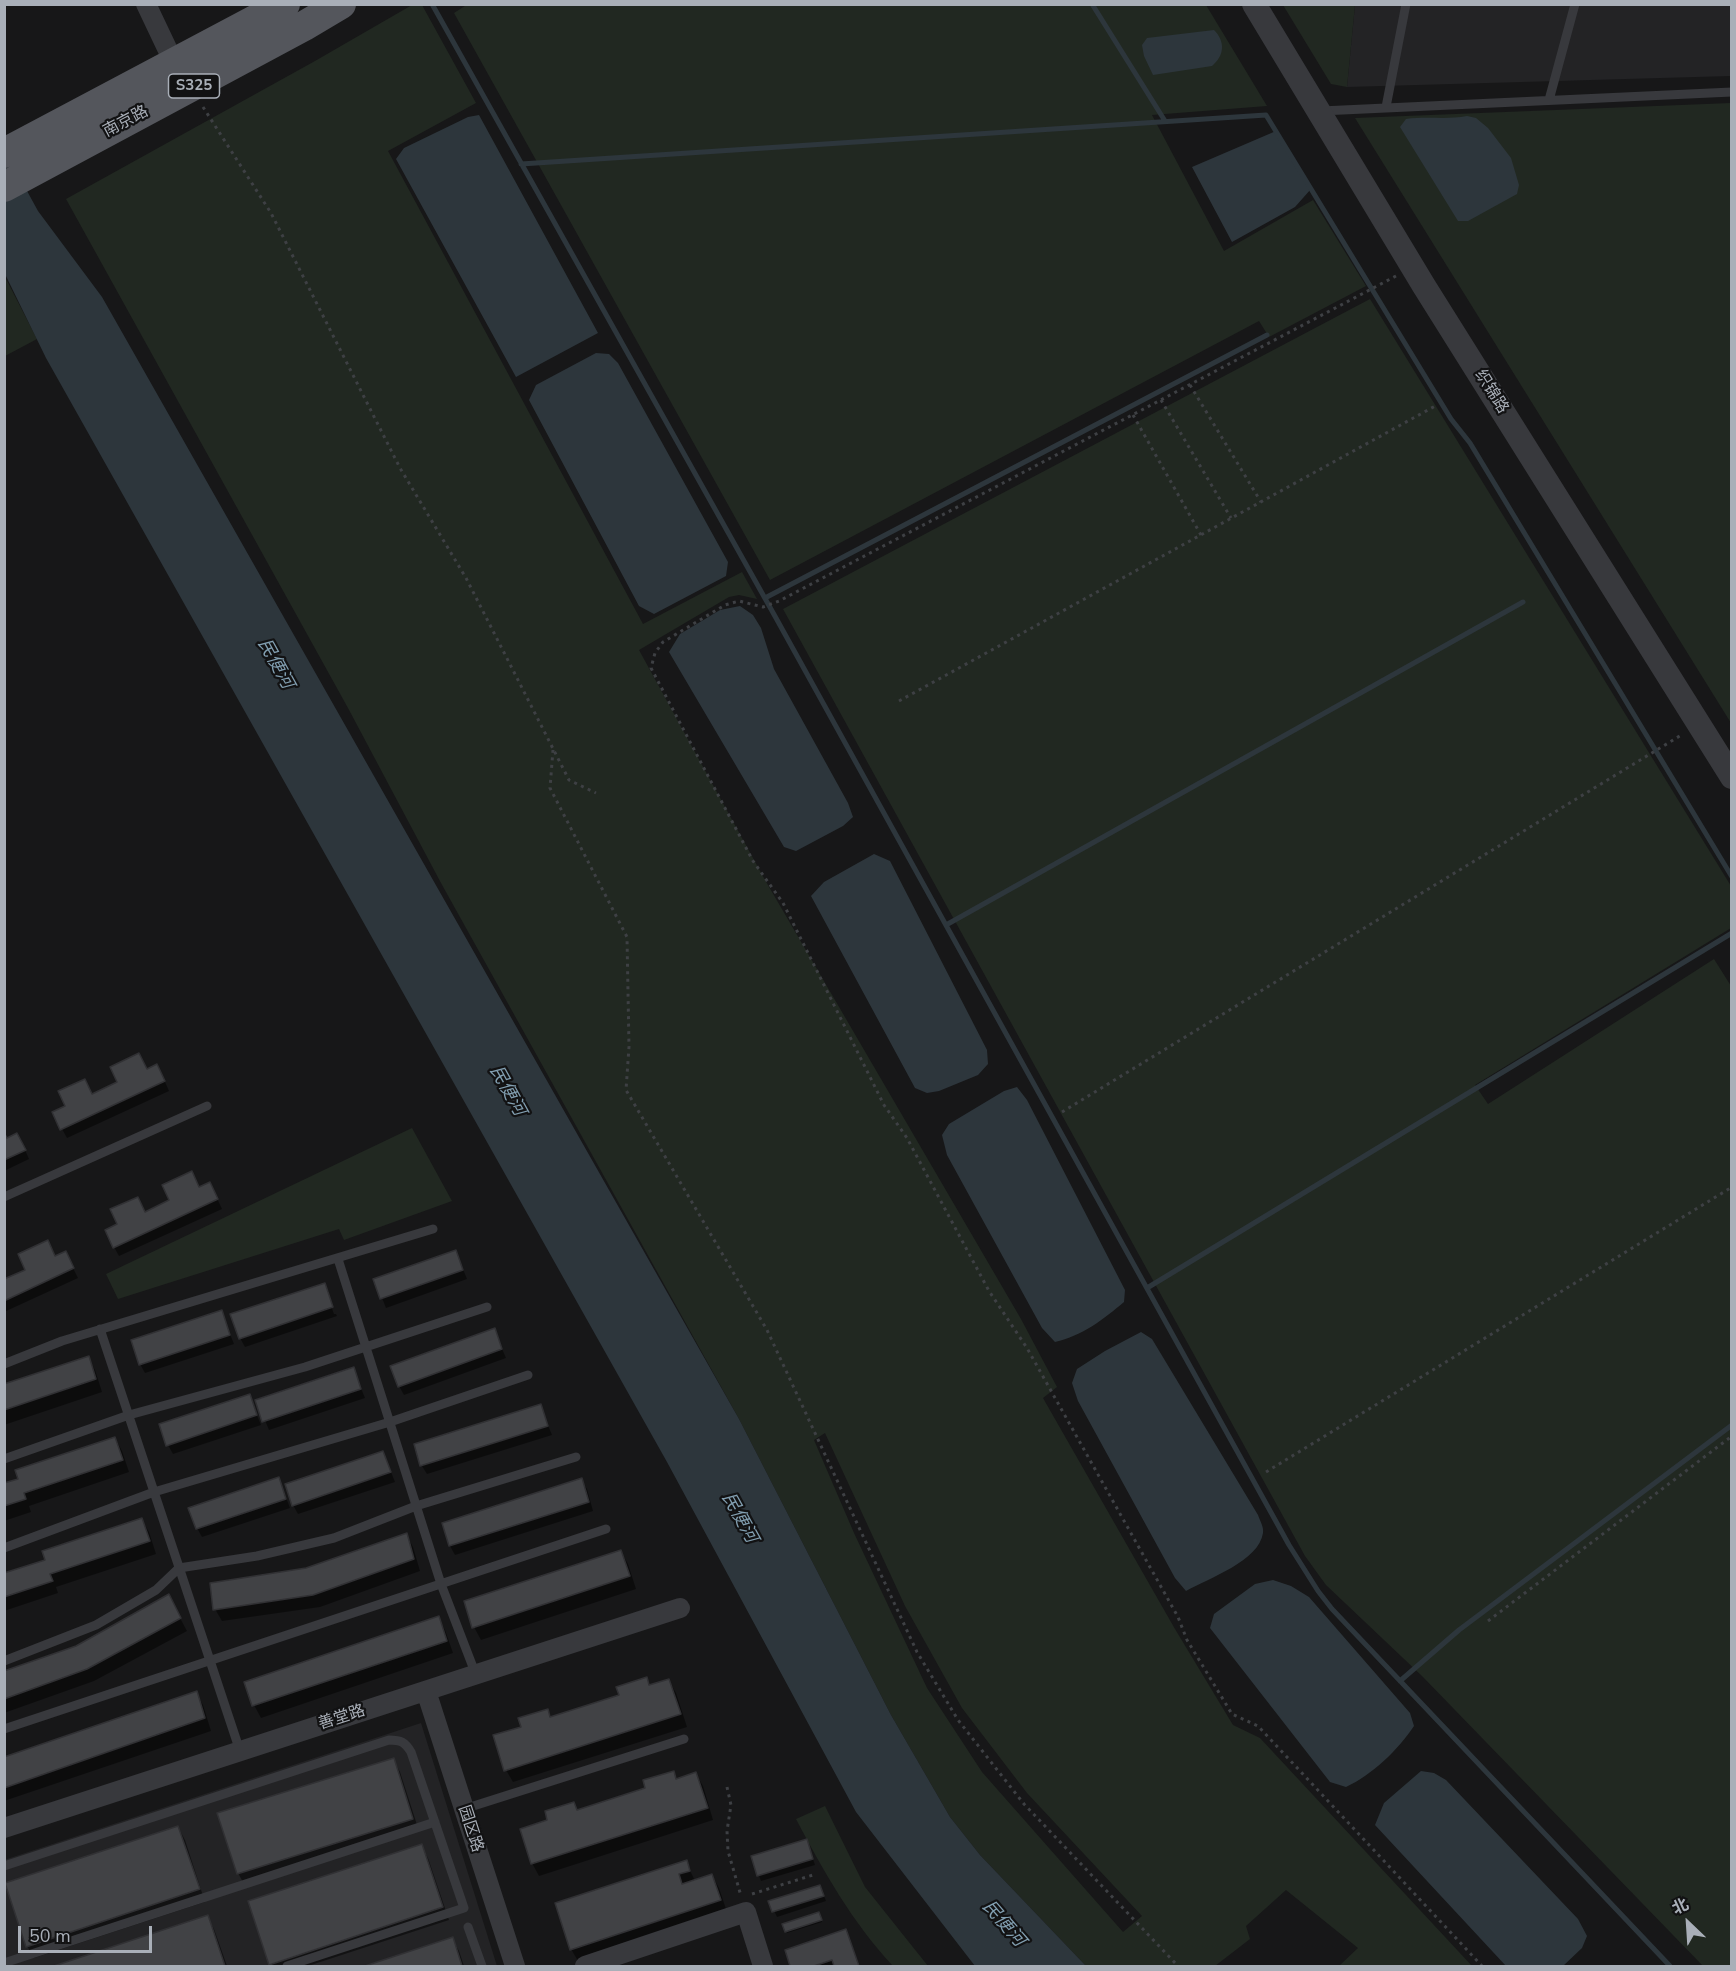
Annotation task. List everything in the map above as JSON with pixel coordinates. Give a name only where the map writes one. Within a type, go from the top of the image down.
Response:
[{"type":"main road","name":"南京路","points":[[4,153],[285,4]]},
{"type":"main road","name":"南京路","points":[[4,187],[341,4]]},
{"type":"street","points":[[146,4],[174,63]]},
{"type":"street","name":"织锦路","points":[[1254,4],[1430,296],[1731,777]]},
{"type":"street","name":"善堂路","points":[[4,1828],[680,1608]]},
{"type":"street","name":"园区路","points":[[426,1691],[515,1966]]},
{"type":"street","points":[[585,1966],[749,1903],[763,1966]]},
{"type":"lane","points":[[1386,108],[1406,4]]},
{"type":"lane","points":[[1549,100],[1575,4]]},
{"type":"lane","points":[[1318,111],[1731,92]]},
{"type":"lane","points":[[4,1197],[207,1106]]},
{"type":"lane","points":[[4,1364],[62,1341],[338,1259],[433,1228]]},
{"type":"lane","points":[[338,1259],[441,1584],[476,1675]]},
{"type":"lane","points":[[4,1459],[129,1415],[366,1348],[487,1307]]},
{"type":"lane","points":[[100,1329],[240,1751]]},
{"type":"lane","points":[[4,1548],[154,1492],[390,1422],[528,1375]]},
{"type":"lane","points":[[4,1661],[96,1625],[156,1590],[179,1568],[257,1556],[334,1538],[416,1506],[576,1457]]},
{"type":"lane","points":[[4,1729],[606,1529]]},
{"type":"lane","points":[[464,1809],[684,1739]]},
{"type":"lane","points":[[4,1866],[389,1740],[399,1740],[405,1743],[411,1752],[464,1908],[287,1966]]},
{"type":"lane","points":[[4,1963],[435,1822]]},
{"type":"lane","points":[[468,1927],[482,1966]]},
{"type":"path","points":[[190,88],[271,213],[400,468],[466,578],[569,780],[596,793]]},
{"type":"path","points":[[1378,286],[776,603],[763,607],[739,601],[725,605],[663,642],[655,653],[651,668],[753,861],[783,903],[885,1106],[907,1138],[989,1292],[1027,1348],[1178,1617],[1186,1640],[1232,1714],[1258,1726],[1482,1966]]},
{"type":"path","points":[[1190,385],[1261,502]]},
{"type":"path","points":[[1161,400],[1231,518]]},
{"type":"path","points":[[899,701],[1437,405]]},
{"type":"path","points":[[1133,415],[1201,535]]},
{"type":"path","points":[[1062,1112],[1662,747]]},
{"type":"path","points":[[553,750],[550,789],[627,937],[629,1047],[626,1090],[766,1330],[917,1652],[958,1720],[1024,1804],[1178,1966]]},
{"type":"path","points":[[1266,1472],[1731,1187]]},
{"type":"path","points":[[1488,1621],[1731,1436]]},
{"type":"path","points":[[727,1787],[731,1805],[726,1831],[728,1851],[749,1903],[813,1875]]},
{"type":"shaded area","points":[[468,4],[1206,5],[1267,106],[1152,115],[1224,251],[1313,200],[1366,286],[1269,337],[1259,321],[770,580],[454,13]]},
{"type":"shaded area","points":[[412,5],[422,5],[476,103],[388,151],[643,624],[742,572],[757,599],[739,595],[729,597],[639,650],[765,880],[1021,1319],[1057,1387],[1043,1398],[1175,1629],[1233,1725],[1260,1738],[1472,1966],[1339,1966],[1358,1948],[1286,1890],[1246,1926],[1250,1939],[1215,1966],[1086,1966],[980,1855],[950,1817],[891,1715],[739,1419],[441,883],[348,708],[66,199]],"holes":[[[825,1433],[905,1606],[962,1708],[1027,1793],[1142,1916],[1123,1932],[982,1772],[927,1688],[854,1533],[814,1440]]]},
{"type":"shaded area","points":[[1283,5],[1355,5],[1347,87],[1331,84]]},
{"type":"shaded area","points":[[1355,5],[1731,5],[1731,76],[1347,87]]},
{"type":"shaded area","points":[[1731,103],[1731,723],[1355,118]]},
{"type":"shaded area","points":[[4,275],[37,339],[5,356],[4,356]]},
{"type":"shaded area","points":[[1370,299],[1731,886],[1731,928],[1475,1085],[1488,1104],[1714,959],[1731,986],[1731,1966],[1703,1966],[1422,1676],[1326,1585],[1305,1556],[783,609]]},
{"type":"shaded area","points":[[412,1128],[452,1201],[344,1240],[339,1229],[118,1299],[106,1274]]},
{"type":"shaded area","points":[[421,1723],[497,1966],[5,1966],[4,1860]]},
{"type":"shaded area","points":[[825,1806],[865,1887],[928,1966],[893,1966],[864,1932],[840,1896],[796,1819]]},
{"type":"water","points":[[1214,30],[1220,39],[1222,49],[1219,58],[1212,66],[1153,75],[1144,56],[1142,45],[1147,38]]},
{"type":"water","points":[[479,115],[598,333],[516,377],[396,159],[404,148],[468,117]]},
{"type":"water","points":[[1467,116],[1476,118],[1488,128],[1511,158],[1519,185],[1517,194],[1468,221],[1458,221],[1400,127],[1406,119]]},
{"type":"water","points":[[1276,131],[1311,189],[1295,207],[1232,242],[1192,167]]},
{"type":"water","name":"民便河","points":[[4,143],[38,211],[102,297],[739,1419],[891,1715],[950,1817],[980,1855],[1086,1966],[975,1966],[856,1812],[667,1462],[46,358],[5,274]]},
{"type":"water","points":[[596,353],[609,354],[618,363],[728,562],[726,576],[654,614],[639,606],[529,400],[536,385]]},
{"type":"water","points":[[740,606],[753,615],[761,628],[774,669],[848,803],[853,817],[843,826],[796,851],[784,847],[669,652],[680,634],[720,610]]},
{"type":"water","points":[[874,854],[890,861],[987,1050],[988,1064],[978,1075],[939,1091],[927,1093],[915,1088],[811,896],[824,882]]},
{"type":"water","points":[[1017,1087],[1027,1100],[1125,1290],[1124,1302],[1109,1315],[1083,1331],[1055,1342],[1042,1328],[947,1155],[942,1135],[949,1124],[1004,1091]]},
{"type":"water","points":[[1141,1332],[1152,1339],[1258,1515],[1263,1528],[1259,1543],[1253,1552],[1232,1568],[1186,1591],[1175,1578],[1078,1401],[1072,1383],[1077,1369]]},
{"type":"water","points":[[1273,1580],[1291,1586],[1309,1597],[1410,1713],[1414,1726],[1400,1744],[1375,1769],[1346,1787],[1330,1782],[1210,1628],[1214,1614],[1255,1584]]},
{"type":"water","points":[[1421,1771],[1434,1773],[1446,1780],[1578,1919],[1587,1936],[1582,1948],[1563,1966],[1506,1966],[1375,1825],[1384,1803]]},
{"type":"building","points":[[139,1053],[147,1069],[157,1064],[165,1081],[60,1130],[52,1112],[65,1106],[58,1091],[85,1079],[92,1094],[117,1082],[110,1067]]},
{"type":"building","points":[[4,1133],[7,1138],[17,1133],[26,1150],[4,1160]]},
{"type":"building","points":[[192,1171],[199,1187],[210,1182],[218,1199],[113,1248],[105,1230],[117,1224],[110,1209],[138,1197],[145,1212],[169,1200],[162,1185]]},
{"type":"building","points":[[48,1240],[55,1256],[66,1251],[74,1268],[4,1301],[4,1279],[25,1270],[18,1254]]},
{"type":"building","points":[[456,1250],[463,1270],[380,1299],[373,1279]]},
{"type":"building","points":[[325,1283],[333,1307],[239,1339],[230,1314]]},
{"type":"building","points":[[222,1310],[230,1335],[139,1365],[131,1340]]},
{"type":"building","points":[[495,1328],[502,1349],[398,1387],[390,1366]]},
{"type":"building","points":[[89,1356],[96,1379],[4,1410],[4,1384]]},
{"type":"building","points":[[354,1367],[361,1389],[262,1422],[255,1400]]},
{"type":"building","points":[[250,1394],[257,1415],[166,1446],[159,1424]]},
{"type":"building","points":[[541,1404],[548,1426],[420,1466],[414,1444]]},
{"type":"building","points":[[115,1437],[123,1460],[24,1493],[26,1499],[4,1506],[4,1483],[18,1479],[15,1470]]},
{"type":"building","points":[[383,1451],[391,1472],[292,1506],[285,1484]]},
{"type":"building","points":[[279,1477],[286,1499],[196,1529],[188,1508]]},
{"type":"building","points":[[582,1478],[589,1502],[449,1546],[442,1523]]},
{"type":"building","points":[[142,1518],[150,1541],[50,1574],[53,1581],[4,1597],[4,1573],[45,1560],[42,1551]]},
{"type":"building","points":[[407,1533],[414,1559],[313,1595],[213,1610],[210,1583],[306,1568]]},
{"type":"building","points":[[621,1550],[630,1576],[472,1628],[464,1601]]},
{"type":"building","points":[[169,1594],[181,1618],[87,1669],[4,1699],[4,1671],[76,1646]]},
{"type":"building","points":[[439,1616],[447,1641],[252,1706],[244,1682]]},
{"type":"building","points":[[647,1677],[649,1685],[669,1679],[681,1714],[504,1771],[493,1735],[521,1727],[518,1718],[548,1709],[550,1717],[619,1695],[616,1687]]},
{"type":"building","points":[[197,1691],[205,1718],[4,1788],[4,1757]]},
{"type":"building","points":[[394,1758],[413,1819],[237,1874],[217,1813]]},
{"type":"building","points":[[674,1771],[676,1779],[696,1772],[708,1808],[531,1864],[520,1829],[547,1820],[545,1811],[574,1802],[577,1810],[645,1788],[643,1780]]},
{"type":"building","points":[[178,1826],[200,1889],[26,1947],[5,1883]]},
{"type":"building","points":[[807,1839],[813,1859],[757,1876],[751,1856]]},
{"type":"building","points":[[422,1844],[443,1907],[269,1965],[248,1901]]},
{"type":"building","points":[[687,1860],[690,1871],[679,1874],[682,1884],[712,1874],[721,1900],[570,1950],[555,1903]]},
{"type":"building","points":[[820,1885],[824,1896],[772,1912],[768,1901]]},
{"type":"building","points":[[819,1912],[822,1920],[785,1932],[782,1924]]},
{"type":"building","points":[[208,1915],[225,1966],[54,1966]]},
{"type":"building","points":[[846,1929],[859,1966],[834,1966],[832,1960],[814,1966],[790,1966],[785,1950]]},
{"type":"building","points":[[453,1937],[462,1966],[365,1966]]},
{"type":"waterway","points":[[432,4],[776,618],[1289,1545],[1318,1591],[1332,1609],[1670,1966]]},
{"type":"waterway","points":[[1092,4],[1165,121]]},
{"type":"waterway","points":[[521,164],[1266,115],[1451,419],[1470,443],[1732,877]]},
{"type":"waterway","points":[[765,598],[1267,335]]},
{"type":"waterway","points":[[946,925],[1523,602]]},
{"type":"waterway","points":[[1147,1288],[1732,933]]},
{"type":"waterway","points":[[1400,1681],[1459,1630],[1732,1425]]}]
